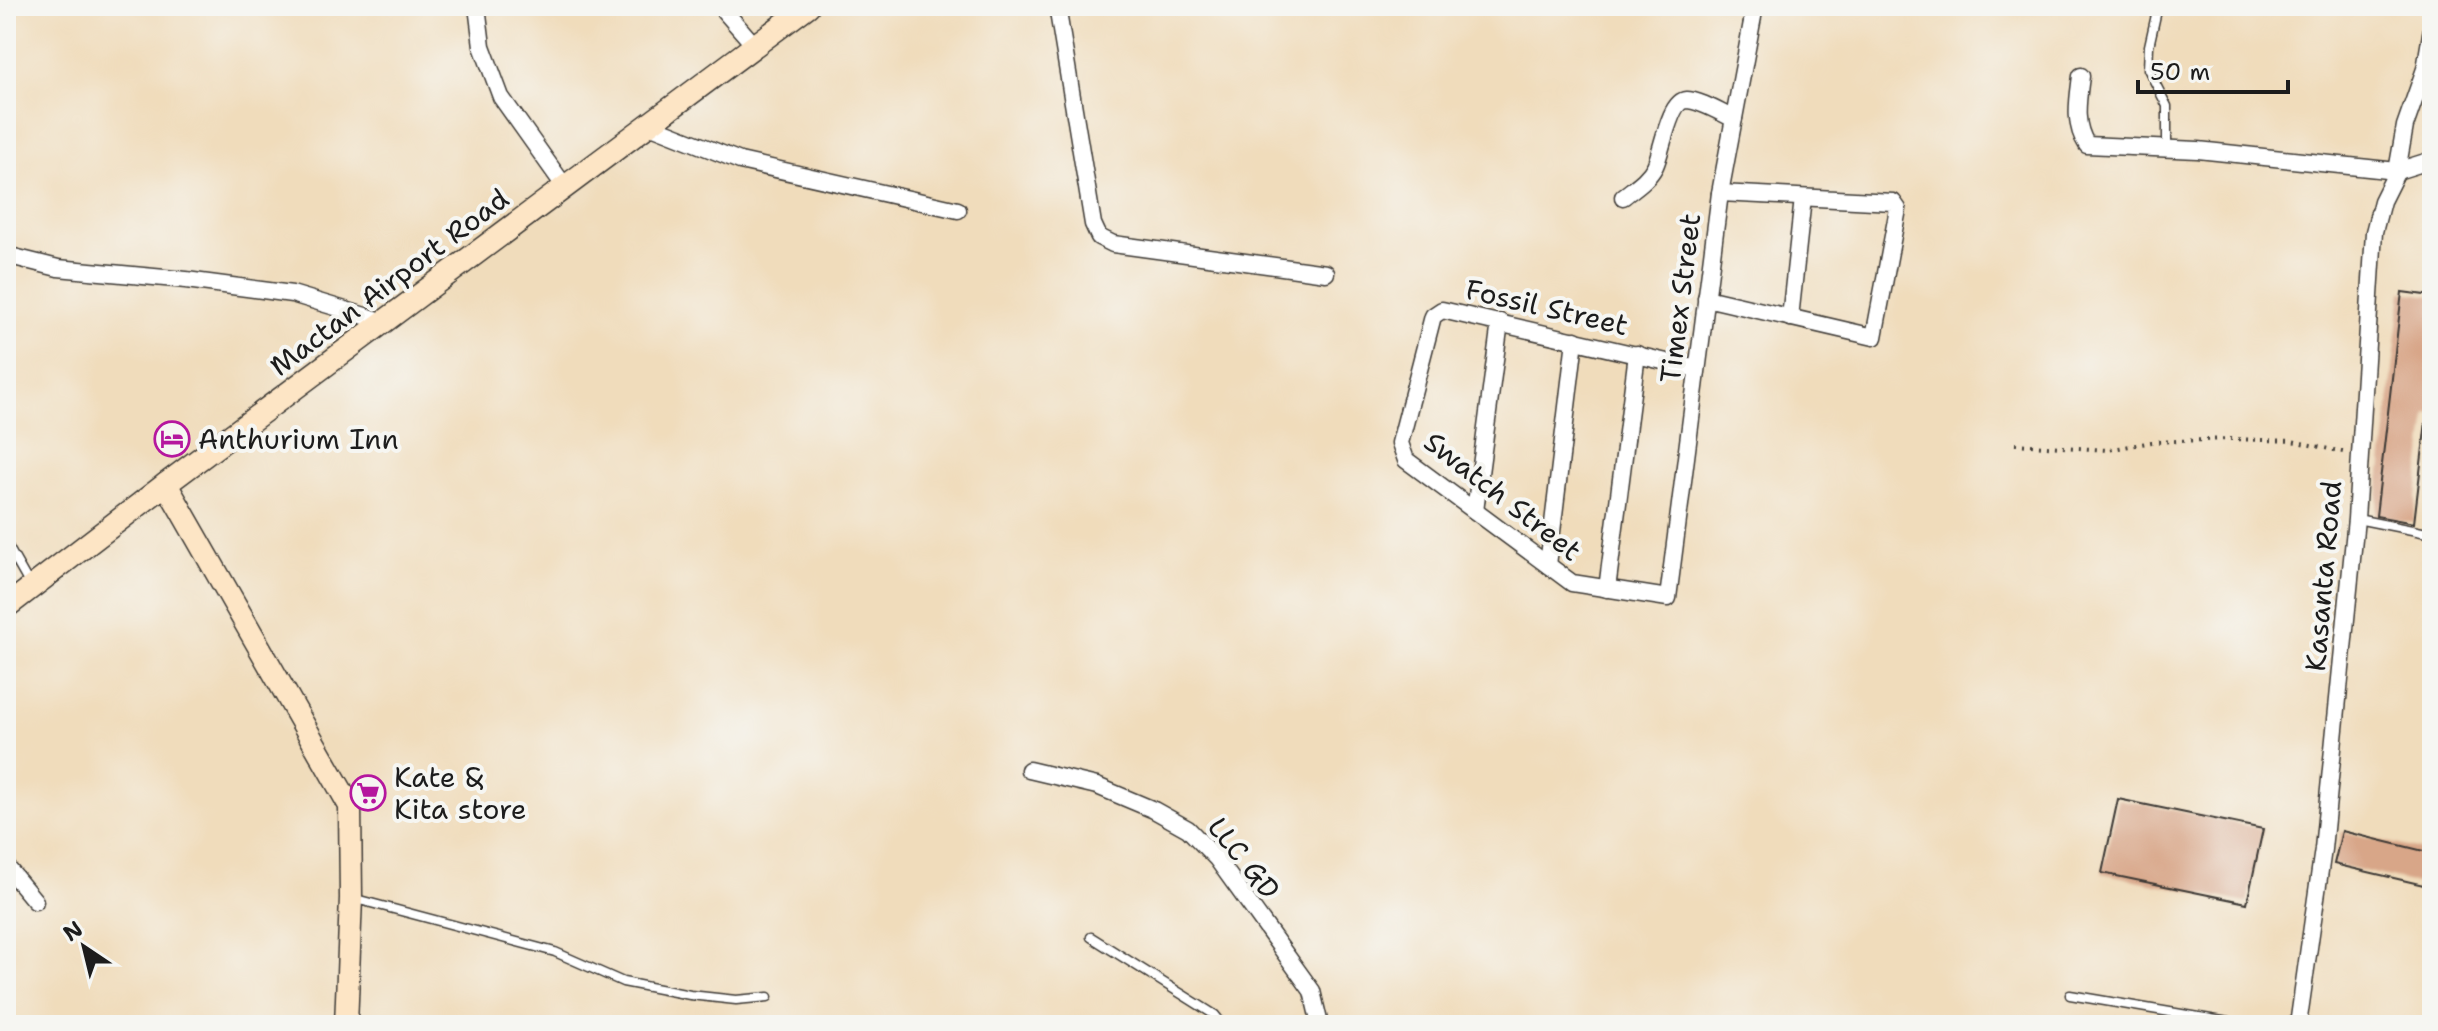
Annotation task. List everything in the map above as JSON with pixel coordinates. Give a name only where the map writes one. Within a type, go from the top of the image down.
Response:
[{"type":"main road","name":"Mactan Airport Road","points":[[6,607],[166,484],[808,6]]},
{"type":"main road","points":[[166,484],[350,806],[351,898],[346,1025]]},
{"type":"street","points":[[477,6],[482,46],[501,97],[565,187]]},
{"type":"street","points":[[720,6],[755,46]]},
{"type":"street","points":[[1057,6],[1093,224],[1099,237],[1113,244],[1326,273]]},
{"type":"street","name":"Timex Street","points":[[1668,598],[1720,193],[1755,6]]},
{"type":"street","name":"Kasanta Road","points":[[2298,1025],[2323,849],[2356,519],[2374,232],[2382,201],[2397,171],[2405,126],[2425,69],[2432,28]]},
{"type":"street","points":[[2081,76],[2077,112],[2079,132],[2087,145],[2167,148],[2397,171],[2432,160]]},
{"type":"street","points":[[1623,197],[1639,185],[1655,166],[1673,111],[1679,103],[1688,100],[1734,119]]},
{"type":"street","points":[[649,125],[740,161],[958,210]]},
{"type":"street","points":[[1706,298],[1874,337],[1898,209],[1893,202],[1720,193]]},
{"type":"street","points":[[1790,318],[1803,198]]},
{"type":"street","points":[[6,255],[58,268],[292,294],[385,322]]},
{"type":"street","name":"Fossil Street","points":[[1401,450],[1400,443],[1433,316],[1442,310],[1697,369]]},
{"type":"street","points":[[1475,511],[1500,322]]},
{"type":"street","points":[[1548,565],[1575,340]]},
{"type":"street","points":[[1607,589],[1637,354]]},
{"type":"street","name":"Swatch Street","points":[[1401,450],[1406,460],[1572,583],[1668,598]]},
{"type":"street","name":"LLC GD","points":[[1029,770],[1097,786],[1154,810],[1188,829],[1217,859],[1312,991],[1320,1025]]},
{"type":"street","points":[[6,866],[35,901]]},
{"type":"lane","points":[[2158,6],[2149,46],[2148,69],[2167,106],[2167,148]]},
{"type":"lane","points":[[2356,519],[2432,534]]},
{"type":"lane","points":[[6,543],[32,587]]},
{"type":"lane","points":[[351,898],[555,952],[623,982],[736,1000],[768,997]]},
{"type":"lane","points":[[1091,937],[1215,1015],[1223,1025]]},
{"type":"lane","points":[[2070,995],[2246,1025]]},
{"type":"path","points":[[2015,444],[2108,450],[2152,442],[2229,439],[2292,441],[2361,456]]},
{"type":"building","points":[[2402,292],[2432,296],[2432,414],[2427,413],[2414,523],[2376,516]]},
{"type":"building","points":[[2118,799],[2263,829],[2247,903],[2102,873]]},
{"type":"building","points":[[2342,831],[2432,853],[2432,887],[2334,864]]},
{"type":"place","name":"Anthurium Inn","points":[[172,439]]},
{"type":"place","name":"Kate & Kita store","points":[[368,793]]}]
